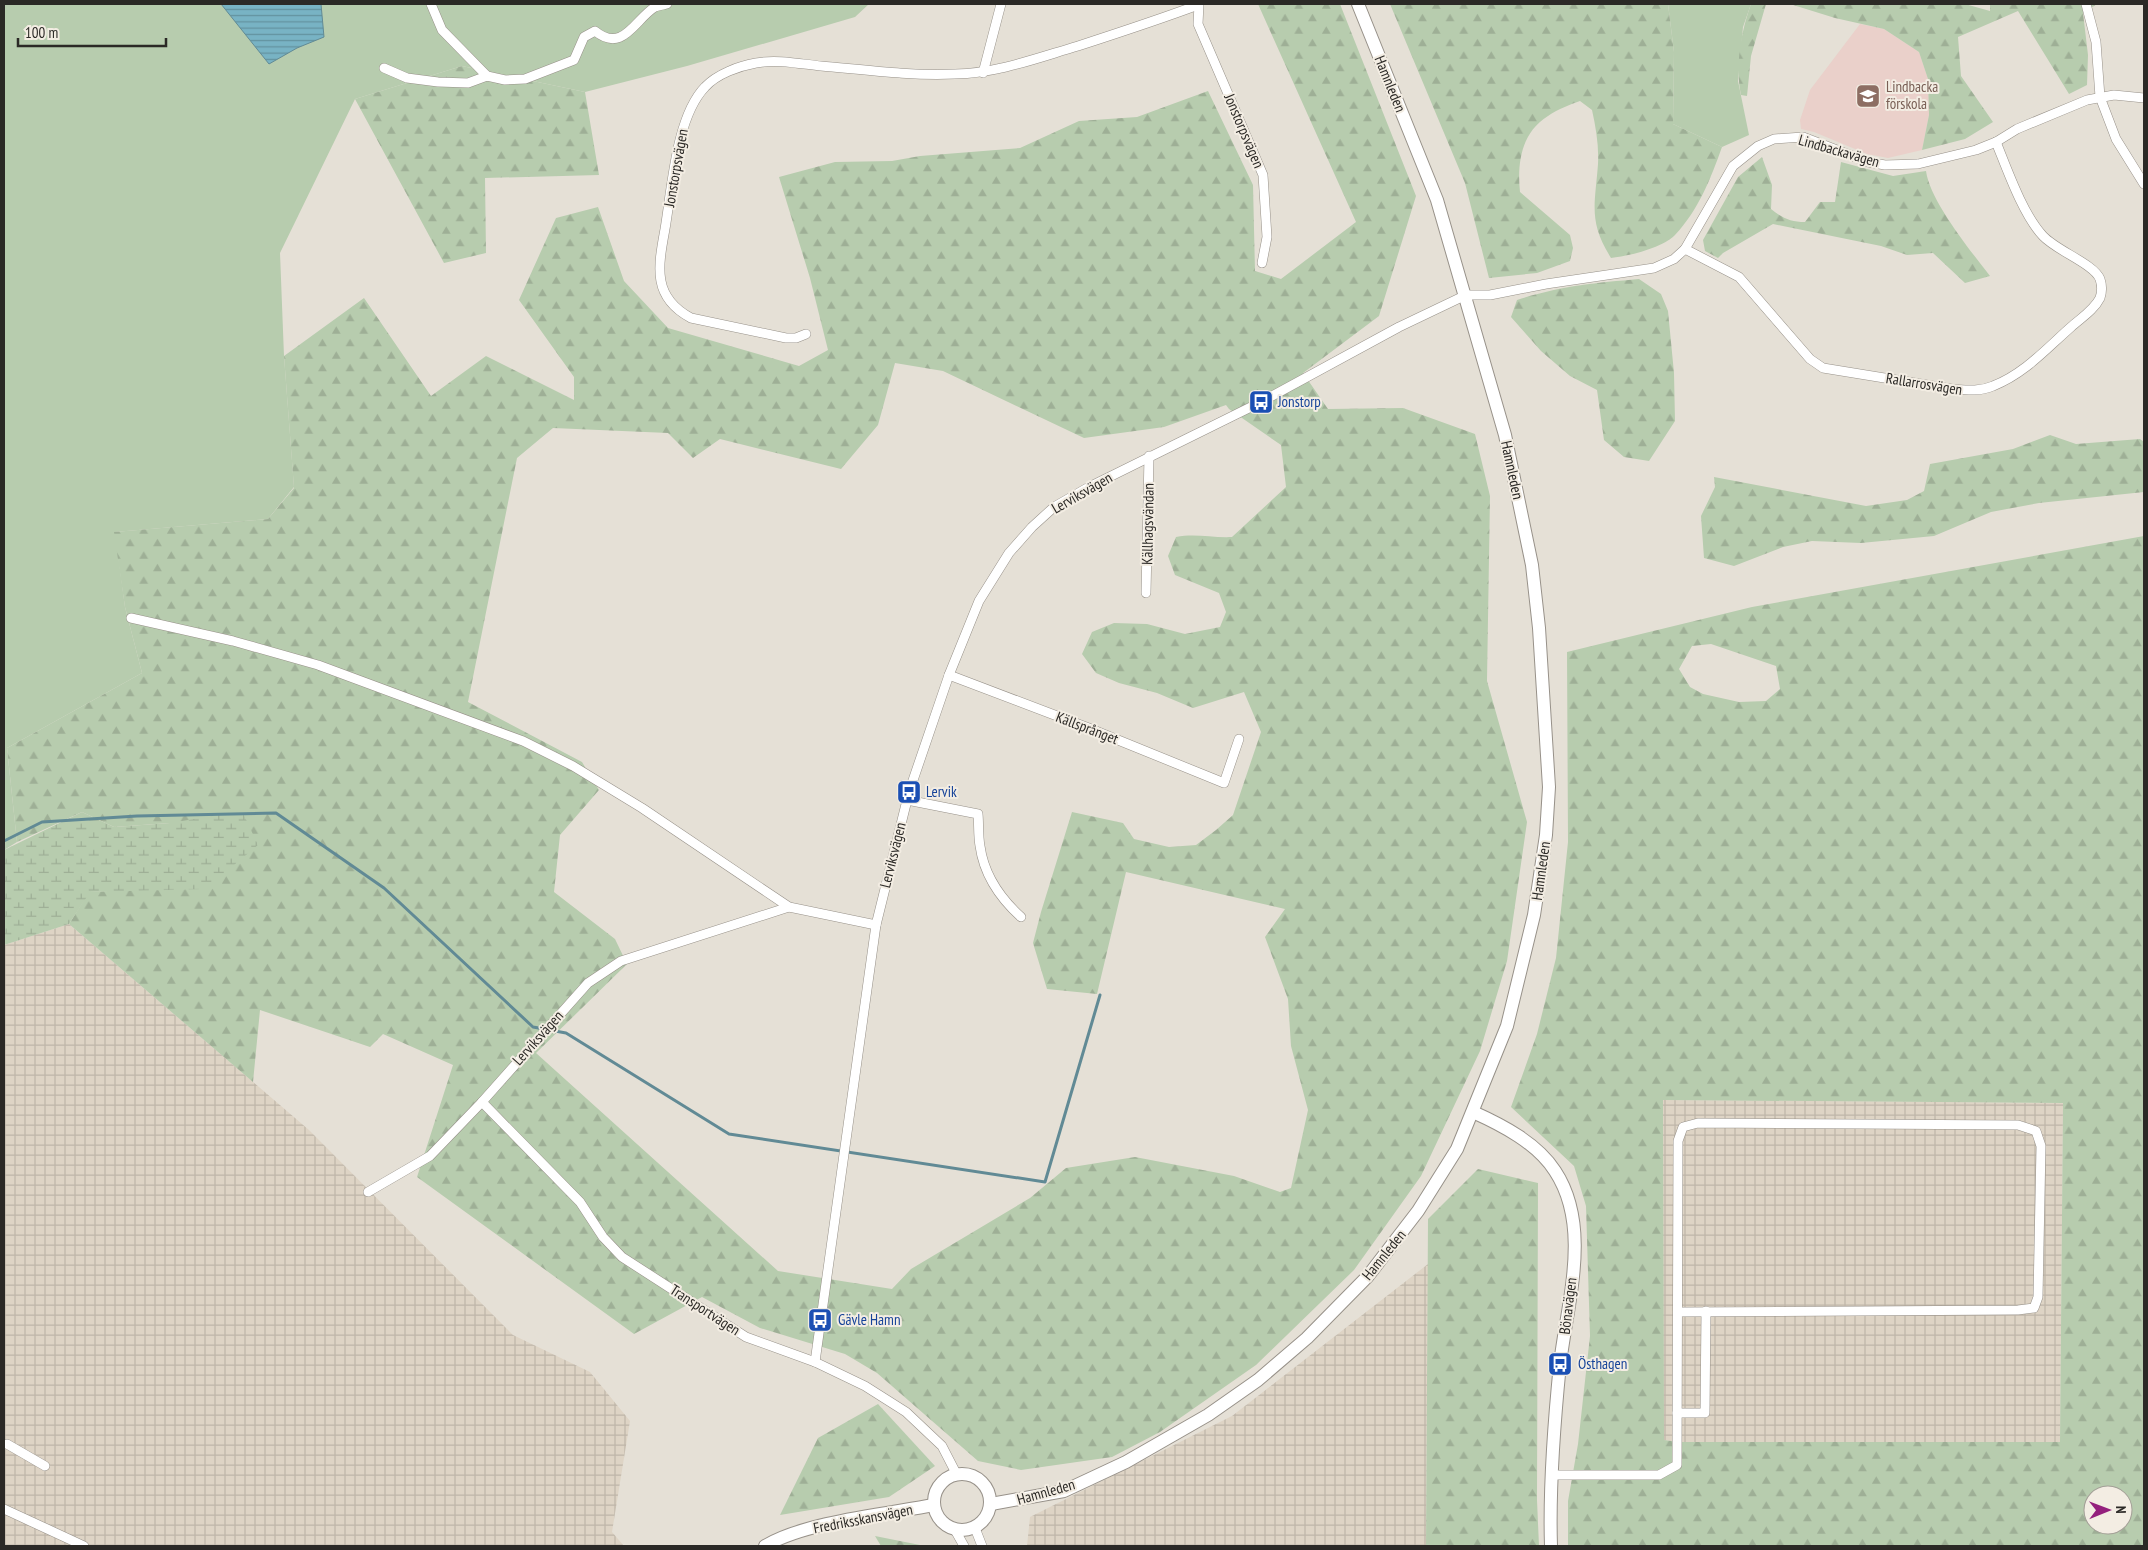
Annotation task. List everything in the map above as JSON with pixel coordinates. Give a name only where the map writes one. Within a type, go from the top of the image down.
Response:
[{"type":"main road","name":"Hamnleden","points":[[991,1504],[1064,1491],[1126,1462],[1208,1415],[1258,1380],[1307,1338],[1368,1276],[1418,1211],[1437,1182],[1457,1149],[1507,1026],[1534,915],[1546,835],[1549,787],[1539,628],[1532,565],[1505,435],[1437,200],[1358,4]]},
{"type":"main road","name":"Bönavägen","points":[[1473,1112],[1494,1122],[1544,1157],[1555,1171],[1565,1190],[1573,1217],[1575,1244],[1560,1364],[1551,1476],[1551,1546]]},
{"type":"main road","points":[[957,1475],[974,1477],[981,1481],[987,1488],[991,1504],[986,1518],[974,1528],[965,1531],[955,1530],[941,1521],[934,1505],[935,1497],[943,1482],[957,1475]]},
{"type":"main road","name":"Fredriksskansvägen","points":[[764,1546],[778,1538],[824,1526],[934,1505]]},
{"type":"street","points":[[431,4],[442,30],[487,76]]},
{"type":"street","points":[[384,68],[407,78],[438,82],[468,82],[487,76],[505,80],[525,79],[552,71],[574,60],[584,37],[596,31],[602,36],[613,38],[623,36],[655,7],[667,4]]},
{"type":"street","points":[[983,73],[1001,4]]},
{"type":"street","name":"Jonstorpsvägen","points":[[806,334],[796,338],[786,338],[691,318],[677,311],[665,298],[660,275],[661,252],[682,125],[705,86],[726,72],[757,63],[783,62],[900,73],[983,73],[1029,61],[1144,25],[1199,4],[1198,24],[1263,175],[1268,237],[1262,263]]},
{"type":"street","points":[[2086,4],[2096,42],[2100,97],[2116,138],[2144,184]]},
{"type":"street","name":"Lindbackavägen","points":[[1466,295],[1490,295],[1546,284],[1654,268],[1674,259],[1685,249],[1733,166],[1758,146],[1774,139],[1803,137],[1858,159],[1899,165],[1918,164],[1953,157],[1996,142],[2017,129],[2087,100],[2114,95],[2144,98]]},
{"type":"street","name":"Rallarrosvägen","points":[[1685,249],[1739,277],[1810,359],[1823,368],[1952,389],[1972,391],[1993,386],[2011,378],[2043,354],[2092,308],[2102,292],[2100,280],[2094,270],[2056,248],[2042,236],[2011,180],[1996,142]]},
{"type":"street","name":"Lerviksvägen","points":[[815,1362],[876,925],[907,800],[949,675],[979,602],[1009,553],[1032,527],[1054,507],[1149,456],[1260,402],[1399,327],[1466,295]]},
{"type":"street","name":"Källhagsvändan","points":[[1146,592],[1149,456]]},
{"type":"street","name":"Lerviksvägen","points":[[131,618],[232,641],[318,666],[524,741],[573,766],[642,808],[790,907],[876,925]]},
{"type":"street","name":"Källsprånget","points":[[949,675],[1086,727],[1224,783],[1239,739]]},
{"type":"street","points":[[907,800],[978,814],[980,845],[992,884],[1005,903],[1021,917]]},
{"type":"street","name":"Lerviksvägen","points":[[368,1192],[430,1156],[482,1102],[588,982],[621,961],[790,907]]},
{"type":"street","name":"Transportvägen","points":[[482,1102],[580,1202],[603,1237],[622,1257],[746,1337],[815,1362],[865,1386],[906,1412],[942,1446],[957,1475]]},
{"type":"street","points":[[1551,1476],[1659,1475],[1677,1465],[1678,1142],[1683,1127],[1698,1123],[2018,1125],[2036,1131],[2041,1146],[2038,1297],[2034,1308],[1678,1312]]},
{"type":"street","points":[[1677,1413],[1705,1413],[1706,1311]]},
{"type":"street","points":[[7,1444],[45,1466]]},
{"type":"street","points":[[4,1509],[84,1546]]},
{"type":"street","points":[[974,1528],[982,1546]]},
{"type":"street","points":[[955,1530],[964,1546]]},
{"type":"shaded area","name":"Lindbacka förskola","points":[[1860,24],[1884,29],[1919,52],[1928,79],[1929,115],[1922,150],[1888,158],[1867,154],[1814,132],[1801,129],[1800,120],[1810,90]]},
{"type":"shaded area","points":[[69,924],[309,1130],[513,1335],[590,1372],[630,1421],[612,1532],[624,1546],[4,1546],[4,945]]},
{"type":"shaded area","points":[[1663,1100],[2063,1103],[2060,1442],[1678,1442],[1663,1440]]},
{"type":"shaded area","points":[[1428,1264],[1426,1546],[1027,1546],[1030,1517],[1232,1416]]},
{"type":"green space","points":[[4,4],[869,4],[855,17],[687,66],[585,92],[462,66],[355,99],[280,253],[284,356],[294,487],[268,519],[115,532],[125,607],[142,673],[7,748],[17,842],[4,850]]},
{"type":"green space","points":[[1258,4],[1340,4],[1416,196],[1379,316],[1303,373],[1328,409],[1403,408],[1475,434],[1490,496],[1487,681],[1527,822],[1507,961],[1480,1051],[1421,1176],[1354,1270],[1256,1365],[1160,1432],[1112,1457],[1021,1470],[978,1461],[877,1373],[845,1354],[760,1328],[702,1297],[634,1334],[417,1177],[453,1065],[383,1034],[370,1047],[260,1010],[253,1082],[69,924],[89,892],[127,890],[170,823],[114,827],[82,812],[17,842],[7,748],[142,673],[125,607],[114,532],[268,519],[294,488],[284,356],[364,298],[431,396],[486,356],[574,400],[574,377],[519,300],[556,218],[598,207],[624,281],[668,328],[799,366],[828,350],[810,278],[779,177],[835,162],[892,161],[920,156],[1020,148],[1079,121],[1137,117],[1208,91],[1253,185],[1255,271],[1281,279],[1356,222]],"holes":[[[895,363],[943,371],[1084,438],[1164,427],[1226,405],[1281,445],[1286,487],[1232,537],[1190,535],[1176,537],[1168,556],[1175,575],[1219,593],[1226,612],[1220,627],[1185,634],[1147,624],[1114,623],[1092,632],[1082,654],[1096,673],[1119,683],[1157,693],[1193,708],[1244,692],[1261,732],[1233,815],[1196,845],[1169,847],[1134,839],[1123,823],[1072,812],[1033,943],[1047,989],[1097,994],[1126,872],[1285,909],[1265,937],[1288,999],[1291,1046],[1308,1110],[1291,1188],[1280,1192],[1234,1176],[1135,1157],[1066,1168],[1030,1198],[911,1269],[892,1289],[778,1271],[536,1053],[627,964],[615,939],[554,892],[560,835],[599,790],[582,762],[468,702],[517,458],[553,428],[668,433],[693,458],[720,439],[841,469],[878,425]]]},
{"type":"green space","points":[[1390,4],[1668,4],[1674,52],[1673,124],[1722,147],[1703,194],[1683,226],[1675,235],[1662,244],[1636,253],[1611,258],[1596,223],[1595,202],[1598,150],[1592,110],[1580,101],[1564,107],[1539,123],[1526,140],[1519,170],[1520,192],[1570,235],[1573,248],[1570,261],[1537,273],[1489,278],[1465,183]]},
{"type":"green space","points":[[1668,4],[1751,4],[1743,27],[1738,81],[1749,135],[1722,147],[1673,124],[1674,52]]},
{"type":"green space","points":[[1751,4],[1766,4],[1751,56],[1747,96],[1741,95],[1739,60],[1744,26]]},
{"type":"green space","points":[[1790,4],[1965,4],[1990,11],[1990,4],[2097,4],[2083,13],[2088,55],[2087,85],[2069,94],[2018,11],[1958,37],[1961,76],[1993,122],[1965,139],[1922,150],[1929,115],[1928,79],[1919,52],[1884,29],[1835,18]]},
{"type":"green space","points":[[462,66],[585,92],[599,175],[485,178],[486,253],[444,263],[355,99]]},
{"type":"green space","points":[[1762,157],[1772,185],[1771,209],[1787,219],[1800,222],[1805,222],[1820,202],[1835,202],[1841,162],[1893,176],[1926,171],[1929,183],[1943,211],[1990,276],[1965,283],[1933,253],[1907,255],[1881,246],[1773,224],[1723,253],[1718,258],[1705,251],[1703,240],[1738,177]]},
{"type":"green space","points":[[1639,279],[1661,294],[1668,311],[1674,373],[1675,421],[1649,461],[1624,457],[1604,440],[1597,390],[1570,376],[1541,351],[1511,317],[1517,300],[1533,295],[1577,286]]},
{"type":"green space","points":[[2050,435],[2076,444],[2140,439],[2144,442],[2144,492],[2039,503],[1991,512],[1934,536],[1861,543],[1812,541],[1783,547],[1734,566],[1704,558],[1701,516],[1715,487],[1714,477],[1866,506],[1907,500],[1924,491],[1930,464],[2013,449]]},
{"type":"green space","points":[[2144,536],[2144,1546],[1568,1546],[1568,1501],[1578,1444],[1590,1336],[1586,1206],[1574,1166],[1511,1107],[1537,1034],[1556,958],[1568,842],[1567,652],[1752,607]],"holes":[[[1711,644],[1776,666],[1780,689],[1766,701],[1739,702],[1703,694],[1690,687],[1679,669],[1692,646]],[[1663,1100],[2063,1103],[2060,1442],[1678,1442],[1664,1440]]]},
{"type":"green space","points":[[242,811],[258,845],[205,889],[90,892],[69,924],[4,945],[4,850],[82,812],[114,827],[170,823]]},
{"type":"green space","points":[[1478,1169],[1538,1183],[1537,1500],[1539,1546],[1426,1546],[1428,1219]]},
{"type":"green space","points":[[878,1404],[935,1466],[889,1497],[780,1515],[818,1438]]},
{"type":"green space","points":[[875,1536],[925,1546],[881,1546]]},
{"type":"water","points":[[221,4],[321,4],[324,37],[297,48],[269,64]]},
{"type":"waterway","points":[[4,841],[42,822],[137,816],[276,813],[384,888],[533,1027],[566,1033],[729,1134],[1045,1182],[1100,995]]},
{"type":"place","name":"Lindbacka förskola","points":[[1868,96]]},
{"type":"place","name":"Jonstorp","points":[[1261,402]]},
{"type":"place","name":"Lervik","points":[[909,792]]},
{"type":"place","name":"Gävle Hamn","points":[[820,1320]]},
{"type":"place","name":"Östhagen","points":[[1560,1364]]}]
